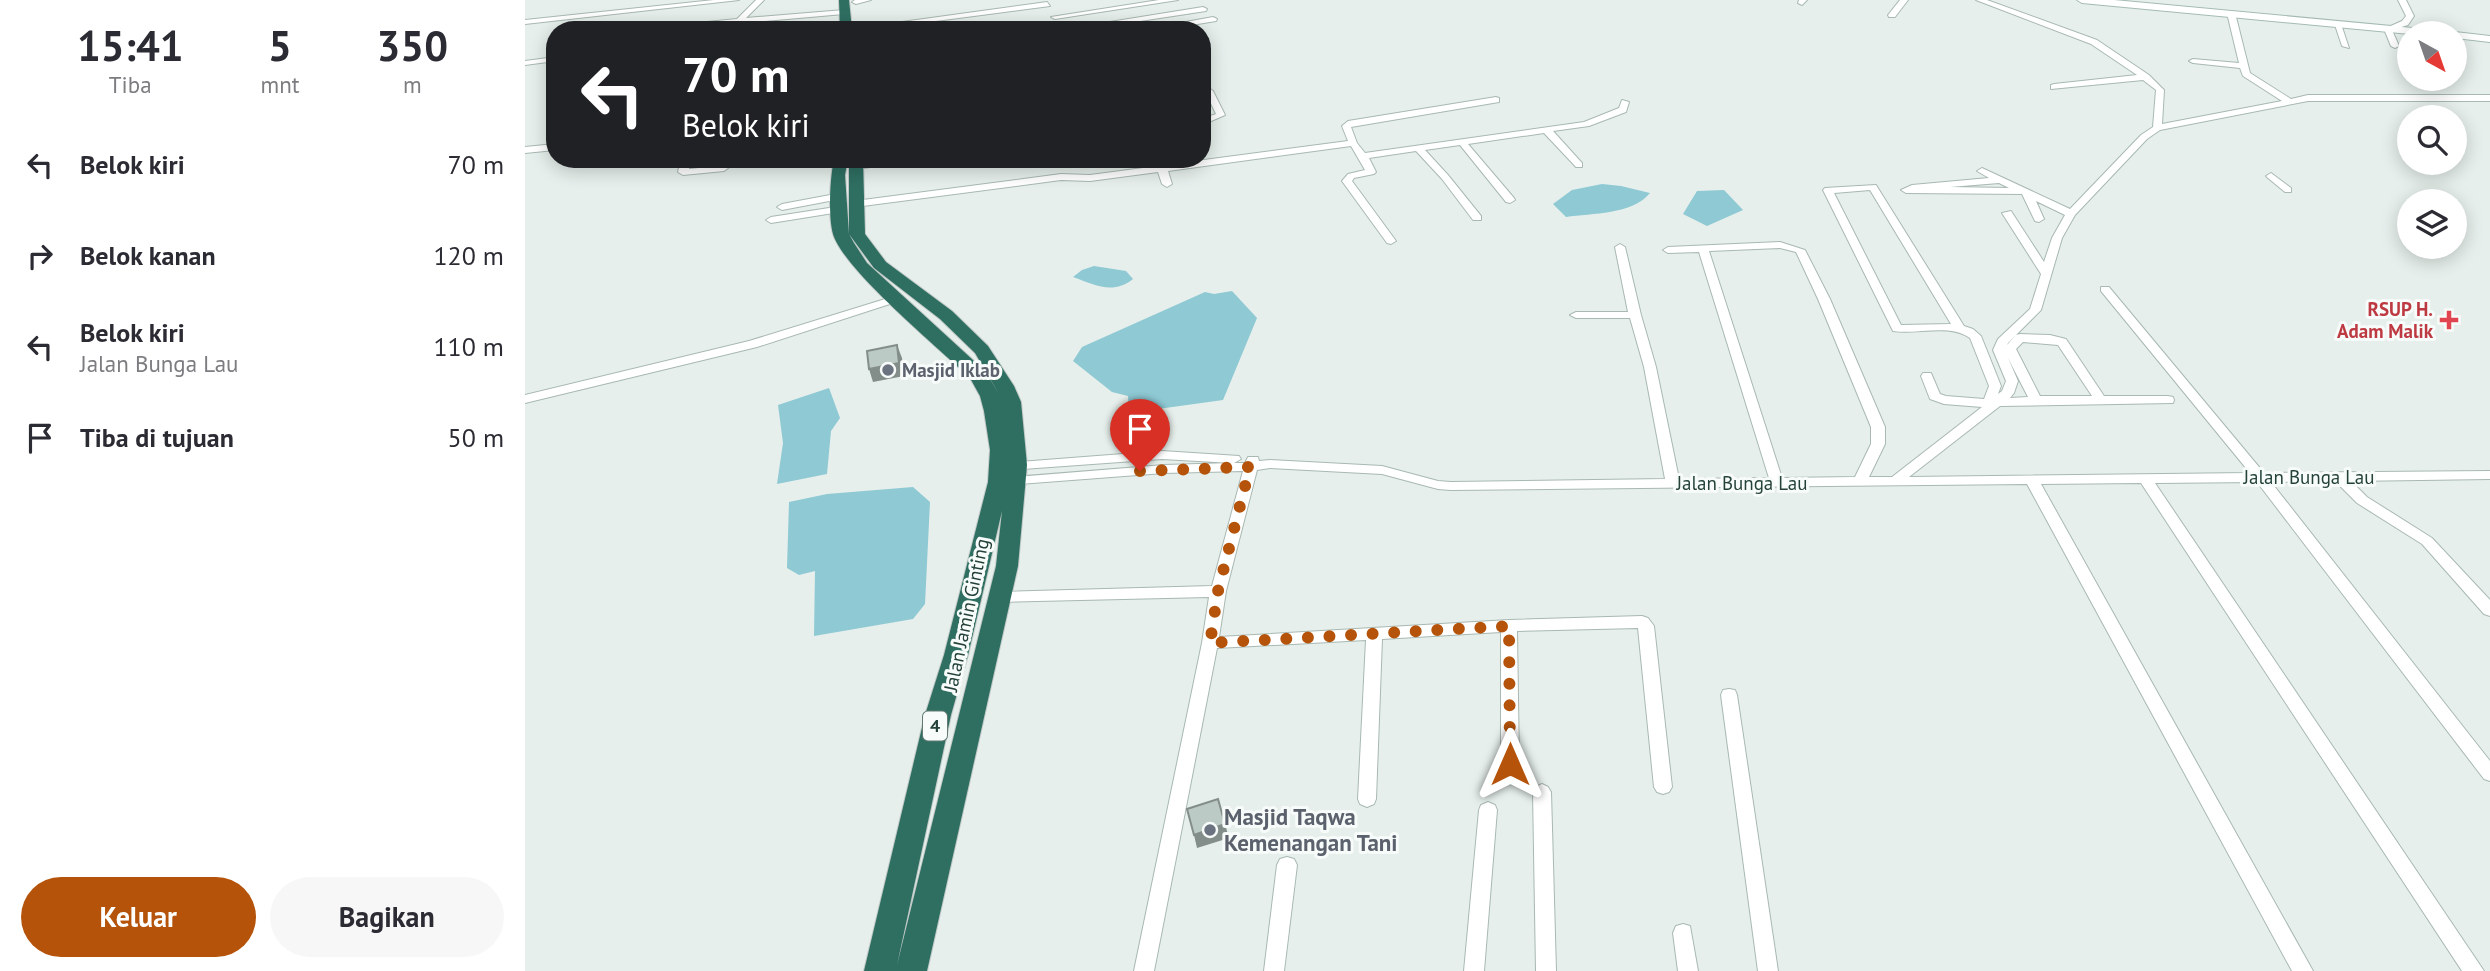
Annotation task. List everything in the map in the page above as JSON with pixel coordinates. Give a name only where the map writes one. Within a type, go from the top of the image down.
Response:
[{"type":"highway","points":[[854,3],[855,21]]},
{"type":"highway","points":[[849,21],[854,3]]},
{"type":"highway","name":"Jalan Jamin Ginting","points":[[845,168],[838,175],[857,234],[866,250],[880,265],[976,341],[1011,402],[1007,566],[911,971]]},
{"type":"highway","name":"Jalan Jamin Ginting","points":[[846,203],[841,234],[861,266],[978,375],[990,396],[1008,474],[938,715],[880,971]]},
{"type":"street","points":[[525,22],[735,0]]},
{"type":"street","points":[[739,20],[760,0]]},
{"type":"street","points":[[1055,17],[1174,0]]},
{"type":"street","points":[[1184,0],[1203,9],[1213,19],[1201,21]]},
{"type":"street","points":[[1892,15],[1904,0]]},
{"type":"street","points":[[1980,0],[2094,42],[2146,77],[2160,90],[2157,128]]},
{"type":"street","points":[[2082,0],[2397,30]]},
{"type":"street","points":[[2388,29],[2409,20],[2402,0]]},
{"type":"street","points":[[918,21],[1050,2],[1057,21]]},
{"type":"street","points":[[728,21],[854,3]]},
{"type":"street","points":[[1123,21],[1203,9]]},
{"type":"street","points":[[2231,13],[2248,78],[2288,101]]},
{"type":"street","points":[[2337,24],[2346,46]]},
{"type":"street","points":[[2388,29],[2395,46]]},
{"type":"street","points":[[2467,37],[2490,39]]},
{"type":"street","points":[[525,64],[546,60]]},
{"type":"street","points":[[2193,61],[2245,66]]},
{"type":"street","points":[[2055,87],[2146,77]]},
{"type":"street","points":[[1211,95],[1221,115],[1211,119]]},
{"type":"street","points":[[1894,482],[2008,393],[2012,381],[1999,350],[2002,342],[2035,310],[2057,238],[2071,214],[2144,137],[2157,128],[2288,101],[2324,97],[2490,98]]},
{"type":"street","points":[[1391,242],[1347,181],[1352,176],[1371,172],[1346,126],[1351,123],[1496,100]]},
{"type":"street","points":[[1363,156],[1592,122],[1623,110],[1625,102]]},
{"type":"street","points":[[1547,130],[1579,165]]},
{"type":"street","points":[[1462,142],[1510,200]]},
{"type":"street","points":[[1211,162],[1353,143]]},
{"type":"street","points":[[525,150],[546,148]]},
{"type":"street","points":[[1418,148],[1477,218]]},
{"type":"street","points":[[682,168],[681,171],[685,173],[726,168]]},
{"type":"street","points":[[782,207],[846,203],[1061,177],[1090,178],[1162,168],[1167,184]]},
{"type":"street","points":[[1982,171],[2071,214]]},
{"type":"street","points":[[2271,176],[2288,190]]},
{"type":"street","points":[[1999,180],[1906,190],[2026,193]]},
{"type":"street","points":[[1959,328],[1873,187],[1828,190],[1898,328],[1959,328],[1971,332],[1993,374],[1996,386],[1994,402]]},
{"type":"street","points":[[2026,193],[2039,219]]},
{"type":"street","points":[[771,220],[846,203]]},
{"type":"street","points":[[2007,214],[2045,272]]},
{"type":"street","points":[[1668,250],[1780,245],[1800,250],[1824,299],[1878,427],[1878,444],[1859,483]]},
{"type":"street","points":[[1620,247],[1650,367],[1673,483]]},
{"type":"street","points":[[1703,248],[1777,483]]},
{"type":"street","points":[[2105,289],[2261,478],[2490,774]]},
{"type":"street","points":[[525,399],[753,344],[898,302]]},
{"type":"street","points":[[1576,315],[1635,315]]},
{"type":"street","points":[[2036,400],[2010,348],[2020,338],[2062,342],[2100,399]]},
{"type":"street","points":[[1927,376],[1939,398],[1994,402],[2168,400]]},
{"type":"street","points":[[1144,971],[1218,591],[1252,464]]},
{"type":"street","name":"Jalan Bunga Lau","points":[[1008,474],[1270,464],[1382,470],[1451,486],[2339,477],[2487,478]]},
{"type":"street","points":[[2339,477],[2362,500],[2427,541],[2490,610]]},
{"type":"street","points":[[2145,479],[2474,971]]},
{"type":"street","points":[[2031,480],[2303,971]]},
{"type":"street","points":[[1000,597],[1218,591]]},
{"type":"street","points":[[1210,643],[1509,626],[1643,622],[1646,626],[1663,787]]},
{"type":"street","points":[[1509,626],[1510,764]]},
{"type":"street","points":[[1367,799],[1374,633]]},
{"type":"street","points":[[1730,695],[1768,971]]},
{"type":"street","points":[[1542,792],[1546,971]]},
{"type":"street","points":[[1474,971],[1488,810]]},
{"type":"street","points":[[1274,971],[1287,865]]},
{"type":"street","points":[[1683,933],[1688,971]]},
{"type":"water","points":[[1602,184],[1650,193],[1642,200],[1622,209],[1566,217],[1553,204],[1572,190]]},
{"type":"water","points":[[1724,190],[1743,210],[1707,226],[1683,214],[1697,191]]},
{"type":"water","points":[[1094,266],[1126,271],[1133,279],[1111,288],[1073,277]]},
{"type":"water","points":[[1232,291],[1257,318],[1223,400],[1129,413],[1128,396],[1112,392],[1073,361],[1082,347],[1205,292],[1214,294]]},
{"type":"water","points":[[829,388],[840,418],[831,431],[827,474],[777,484],[783,443],[778,405]]},
{"type":"water","points":[[913,487],[930,502],[925,604],[913,619],[814,636],[815,571],[799,575],[787,568],[789,502],[827,494]]},
{"type":"building","points":[[897,345],[899,363],[869,369],[867,351]]},
{"type":"building","points":[[1218,799],[1225,824],[1194,835],[1187,809]]},
{"type":"place","name":"RSUP H. Adam Malik","points":[[2449,320]]},
{"type":"place","name":"Masjid Iklab","points":[[888,370]]},
{"type":"place","name":"Masjid Taqwa Kemenangan Tani","points":[[1210,830]]},
{"type":"route","points":[[1140,471],[1250,467],[1218,591],[1210,643],[1509,626],[1510,764]]}]
